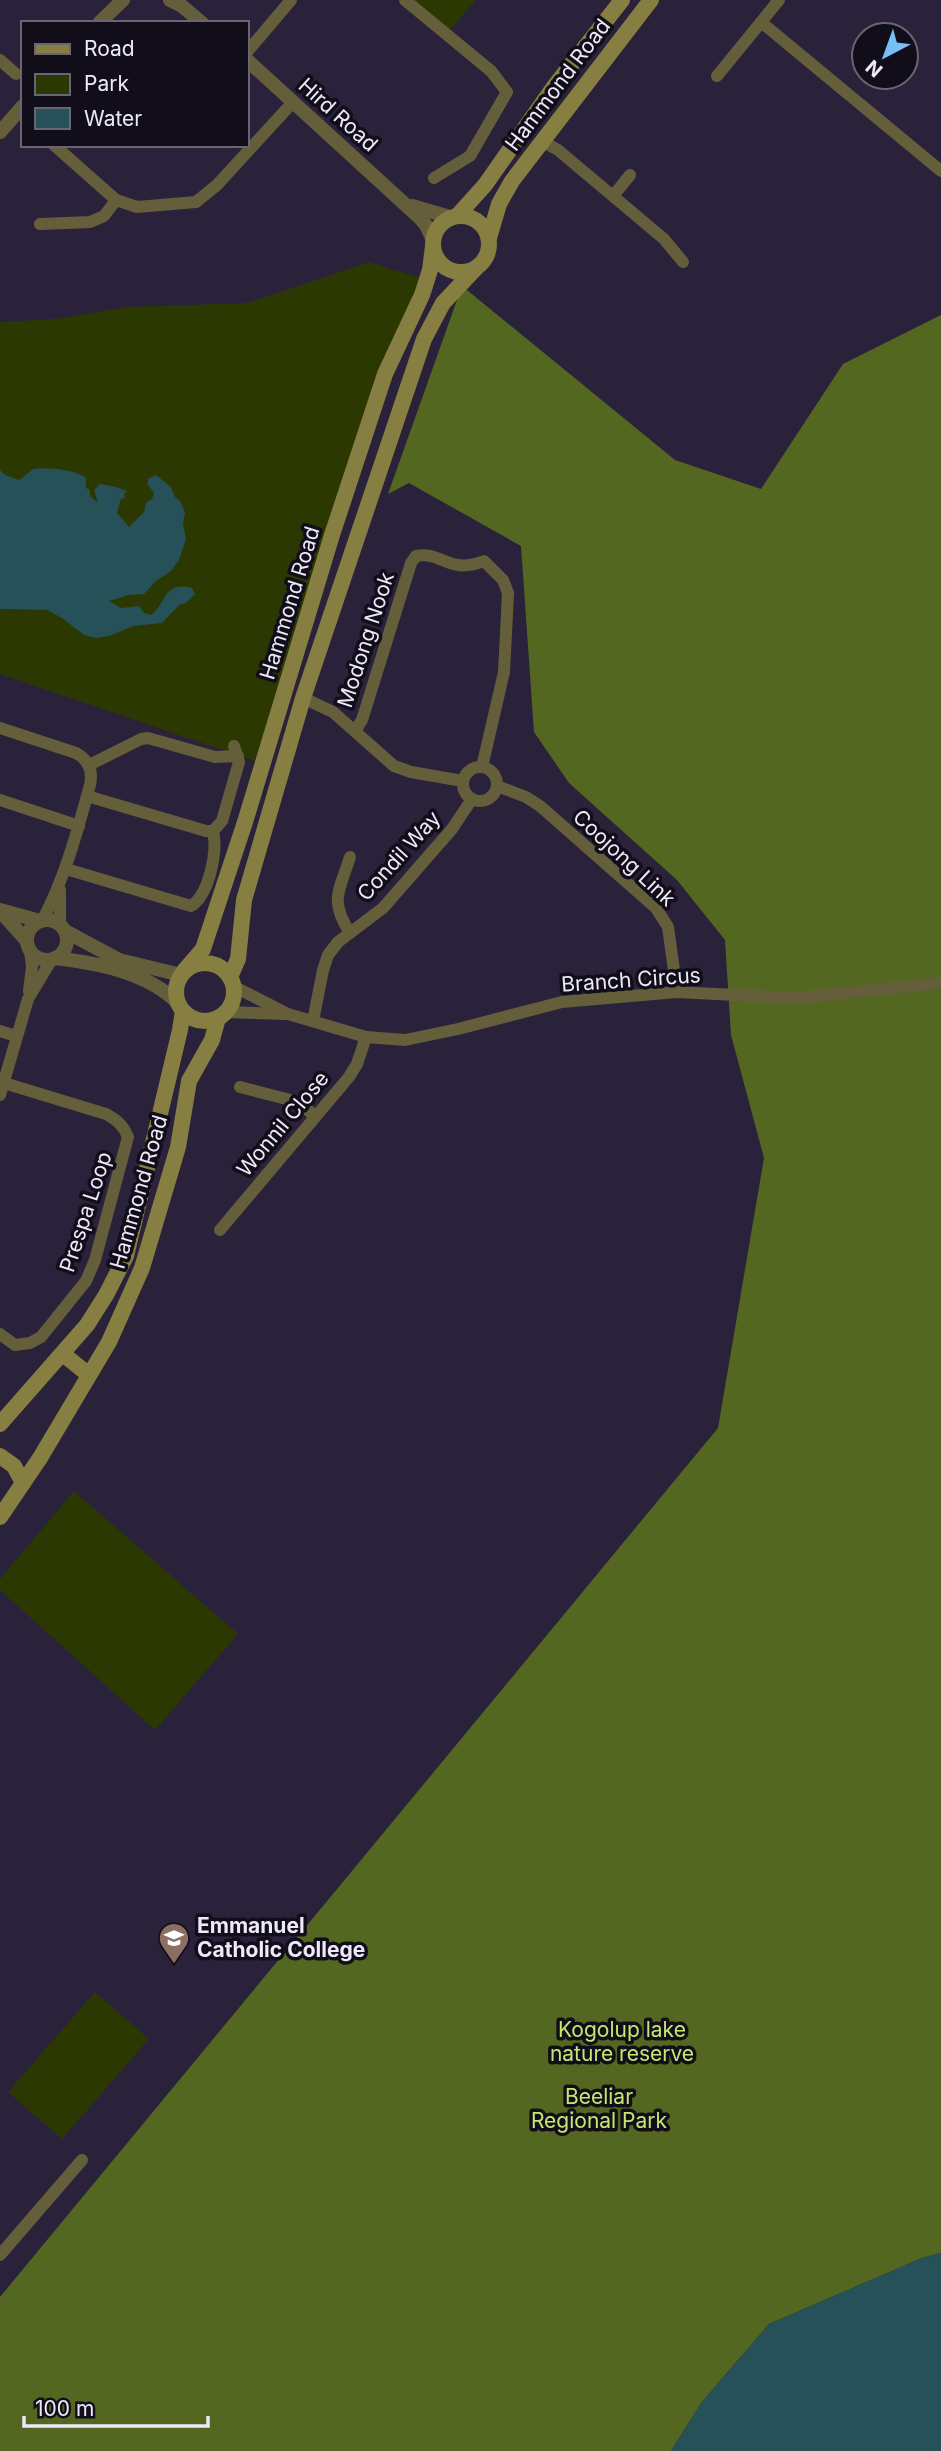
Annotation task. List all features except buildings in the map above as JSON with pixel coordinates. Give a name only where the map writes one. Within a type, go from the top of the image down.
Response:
[{"type":"main road","name":"Hammond Road","points":[[454,217],[485,185],[553,88],[622,0]]},
{"type":"main road","name":"Hammond Road","points":[[489,237],[499,204],[512,181],[651,0]]},
{"type":"main road","points":[[454,217],[473,218],[489,237],[487,254],[476,268],[467,271],[448,269],[440,263],[433,243],[438,227],[454,217]]},
{"type":"main road","name":"Hammond Road","points":[[183,973],[203,949],[246,822],[336,523],[385,374],[422,295],[430,270],[433,243]]},
{"type":"main road","name":"Hammond Road","points":[[232,981],[244,900],[303,698],[424,339],[443,303],[476,268]]},
{"type":"main road","points":[[203,963],[214,964],[223,969],[232,981],[233,1000],[222,1015],[199,1021],[180,1007],[176,993],[183,973],[193,965],[203,963]]},
{"type":"main road","name":"Hammond Road","points":[[0,1424],[63,1354],[100,1305],[126,1256],[180,1030],[180,1007]]},
{"type":"main road","name":"Hammond Road","points":[[0,1517],[109,1342],[142,1268],[178,1147],[189,1081],[212,1040],[222,1015]]},
{"type":"main road","points":[[63,1354],[89,1375]]},
{"type":"main road","points":[[0,1456],[15,1466],[23,1483]]},
{"type":"street","points":[[248,51],[291,0]]},
{"type":"street","points":[[405,0],[491,71],[507,92],[470,156],[434,178]]},
{"type":"street","points":[[717,76],[779,0]]},
{"type":"street","points":[[177,2],[200,21]]},
{"type":"street","points":[[101,21],[116,3]]},
{"type":"street","points":[[761,22],[941,171]]},
{"type":"street","points":[[0,60],[16,74]]},
{"type":"street","name":"Hird Road","points":[[248,62],[426,225],[433,243]]},
{"type":"street","points":[[56,147],[116,200],[137,207],[196,202],[217,186],[293,102]]},
{"type":"street","points":[[0,132],[21,112]]},
{"type":"street","points":[[542,141],[558,150],[664,239],[683,262]]},
{"type":"street","points":[[613,196],[630,175]]},
{"type":"street","points":[[40,224],[90,222],[104,216],[116,200]]},
{"type":"street","name":"Hird Road","points":[[401,201],[424,211],[454,217]]},
{"type":"street","name":"Modong Nook","points":[[355,732],[362,720],[411,563],[416,556],[425,554],[457,566],[471,566],[484,561],[503,580],[508,593],[504,672],[482,767]]},
{"type":"street","points":[[303,698],[333,712],[394,766],[411,772],[463,780]]},
{"type":"street","points":[[0,728],[76,753],[89,765],[92,776],[60,886],[41,921],[30,929],[32,967],[28,999],[2,1089]]},
{"type":"street","points":[[66,869],[191,906],[201,898],[214,857],[213,831],[222,821],[227,808],[239,762],[236,751],[215,757],[141,738],[89,765]]},
{"type":"street","points":[[482,767],[495,776],[497,786],[488,799],[472,799],[465,791],[463,780],[472,768],[482,767]]},
{"type":"street","name":"Coojong Link","points":[[497,786],[526,797],[540,806],[656,908],[668,927],[677,992]]},
{"type":"street","points":[[87,796],[213,831]]},
{"type":"street","name":"Condil Way","points":[[313,1021],[328,955],[338,942],[383,908],[452,829],[472,799]]},
{"type":"street","points":[[0,800],[79,826]]},
{"type":"street","name":"Condil Way","points":[[350,857],[336,903],[338,915],[350,933]]},
{"type":"street","points":[[28,999],[54,958],[65,948],[67,939],[62,928],[60,886]]},
{"type":"street","points":[[0,910],[41,921],[49,920],[119,960],[183,973]]},
{"type":"street","points":[[0,910],[41,959],[91,963],[139,978],[167,992],[180,1007]]},
{"type":"street","name":"Branch Circus","points":[[232,981],[288,1014],[366,1037],[405,1040],[562,1002],[677,992],[796,998],[941,983]]},
{"type":"street","name":"Branch Circus","points":[[222,1015],[288,1014]]},
{"type":"street","points":[[0,1031],[16,1036]]},
{"type":"street","name":"Wonnil Close","points":[[220,1230],[349,1077],[357,1064],[366,1037]]},
{"type":"street","points":[[240,1087],[298,1102],[315,1116]]},
{"type":"street","name":"Prespa Loop","points":[[0,1335],[10,1343],[22,1345],[41,1337],[86,1281],[95,1261],[128,1137],[124,1128],[106,1114],[2,1089]]},
{"type":"street","points":[[0,2255],[82,2160]]},
{"type":"green space","points":[[414,0],[476,0],[450,30]]},
{"type":"green space","points":[[369,262],[424,279],[255,761],[0,674],[0,322],[55,319],[126,307],[247,303]]},
{"type":"green space","name":"Kogolup lake nature reserve","points":[[462,286],[675,460],[761,489],[843,364],[941,315],[941,2253],[922,2258],[769,2324],[702,2402],[671,2451],[0,2451],[0,2297],[718,1428],[764,1158],[731,1035],[725,940],[677,880],[569,783],[534,732],[521,546],[409,483],[388,494]]},
{"type":"green space","points":[[74,1491],[238,1634],[155,1730],[0,1590],[0,1579]]},
{"type":"green space","points":[[95,1992],[149,2039],[62,2139],[8,2092]]},
{"type":"water","points":[[33,469],[61,469],[81,475],[86,478],[86,488],[90,490],[90,496],[98,503],[94,490],[100,484],[127,491],[125,498],[121,499],[117,513],[129,527],[152,499],[154,493],[148,485],[148,479],[156,475],[170,487],[185,512],[183,524],[186,539],[179,560],[171,571],[156,581],[144,594],[109,601],[121,608],[139,606],[144,613],[151,615],[176,587],[192,588],[195,594],[186,603],[179,605],[162,623],[133,626],[109,636],[96,638],[84,635],[47,610],[0,609],[0,470],[19,480]]},
{"type":"water","points":[[941,2253],[941,2451],[671,2451],[702,2402],[769,2324],[922,2258]]},
{"type":"place","name":"Emmanuel Catholic College","points":[[174,1965]]},
{"type":"park label","name":"Beeliar Regional Park","points":[[599,2109]]}]
